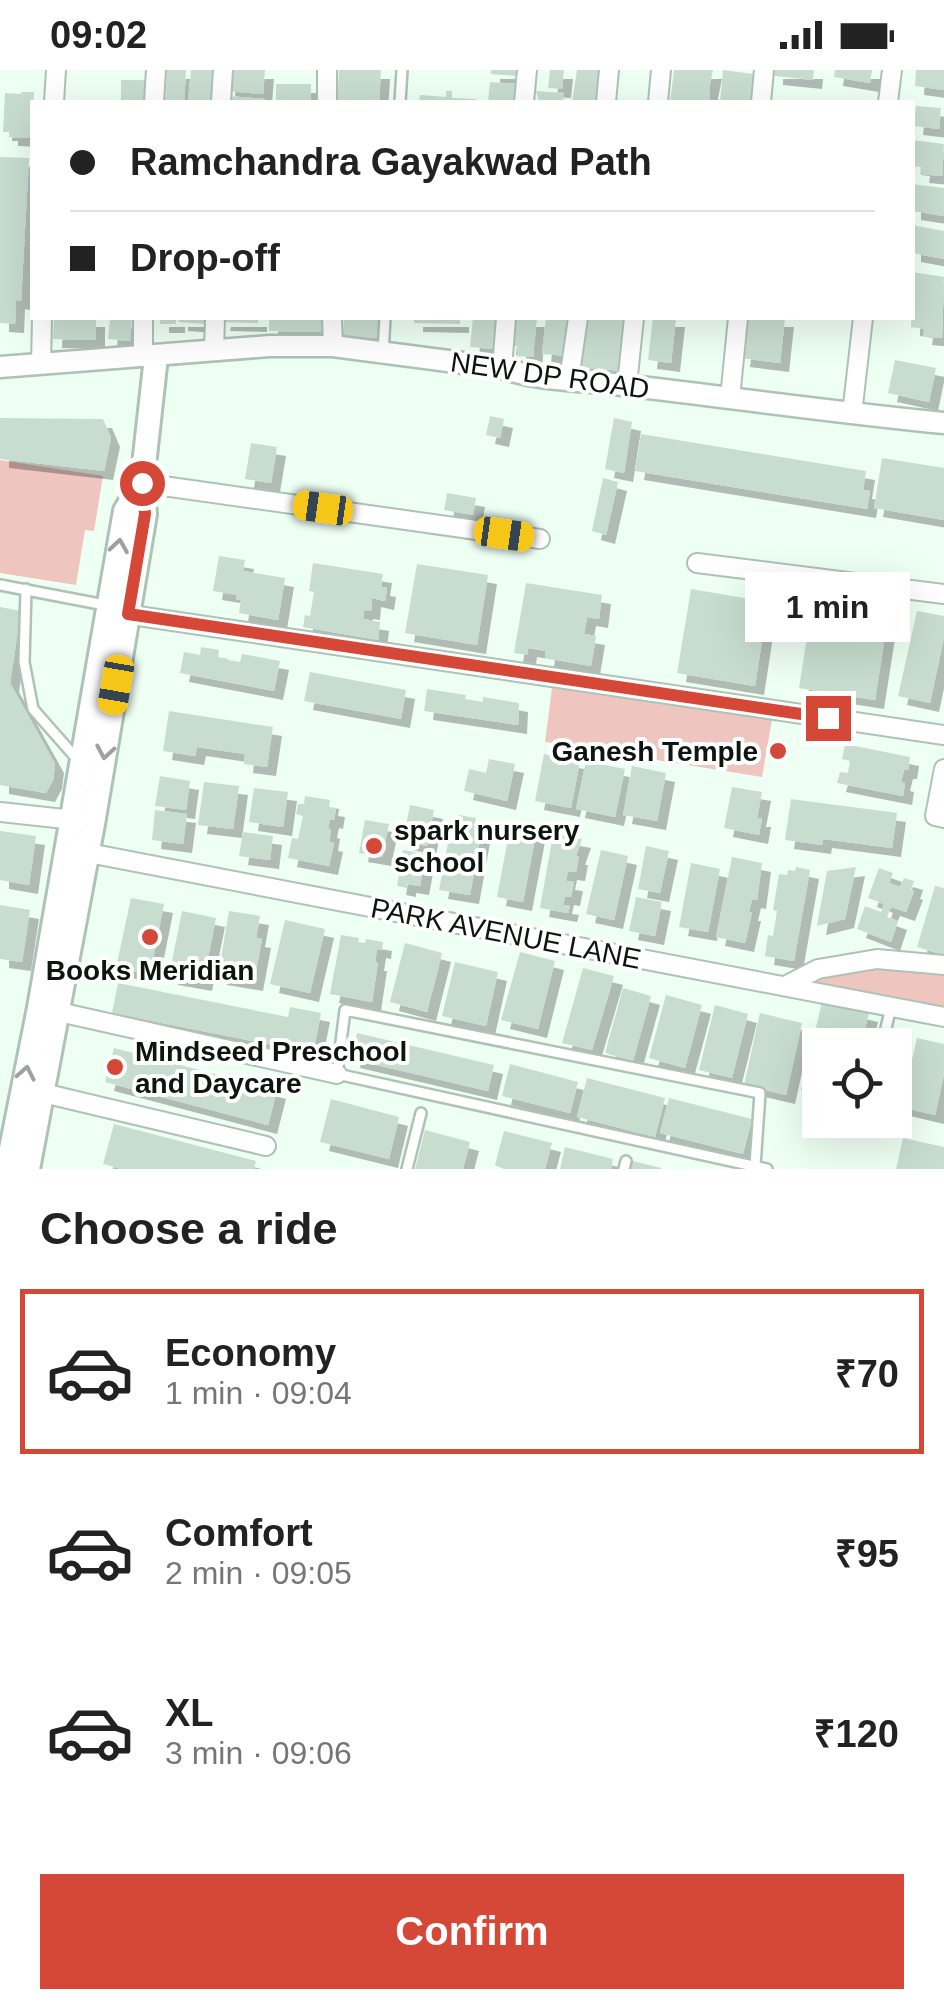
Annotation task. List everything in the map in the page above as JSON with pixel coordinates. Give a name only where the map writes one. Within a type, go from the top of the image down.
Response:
[{"type":"main road","points":[[83,821],[82,764],[115,610],[145,514],[142,483],[150,356]]},
{"type":"main road","points":[[28,1169],[59,1012],[78,851],[115,610]]},
{"type":"main road","points":[[7,1169],[78,851]]},
{"type":"street","points":[[54,100],[56,70]]},
{"type":"street","points":[[154,100],[156,70]]},
{"type":"street","points":[[221,100],[222,70]]},
{"type":"street","points":[[327,100],[328,70]]},
{"type":"street","points":[[524,100],[527,70]]},
{"type":"street","points":[[606,100],[609,70]]},
{"type":"street","points":[[658,100],[661,70]]},
{"type":"street","points":[[760,100],[764,70]]},
{"type":"street","points":[[888,100],[892,70]]},
{"type":"street","points":[[41,364],[42,320]]},
{"type":"street","points":[[143,320],[150,356]]},
{"type":"street","points":[[214,351],[215,320]]},
{"type":"street","points":[[332,320],[334,346]]},
{"type":"street","points":[[502,368],[506,320]]},
{"type":"street","points":[[569,380],[578,320]]},
{"type":"street","points":[[627,385],[634,320]]},
{"type":"street","points":[[730,398],[738,320]]},
{"type":"street","points":[[852,414],[863,320]]},
{"type":"street","name":"NEW DP ROAD","points":[[0,367],[270,346],[334,346],[502,368],[528,377],[944,423]]},
{"type":"street","points":[[142,483],[540,539]]},
{"type":"street","points":[[697,562],[944,594]]},
{"type":"street","points":[[115,610],[944,735]]},
{"type":"street","points":[[944,769],[934,816],[944,818]]},
{"type":"street","points":[[0,812],[83,821]]},
{"type":"street","name":"PARK AVENUE LANE","points":[[78,851],[944,1017]]},
{"type":"street","points":[[785,986],[818,968],[877,960],[944,965]]},
{"type":"street","points":[[59,1012],[337,1074]]},
{"type":"street","points":[[43,1093],[266,1146]]},
{"type":"lane","points":[[400,100],[402,70]]},
{"type":"lane","points":[[383,353],[385,320]]},
{"type":"lane","points":[[0,584],[115,610]]},
{"type":"lane","points":[[26,589],[24,662],[32,709],[82,764]]},
{"type":"lane","points":[[886,1028],[891,1007]]},
{"type":"lane","points":[[755,1166],[760,1094],[345,1010],[337,1074],[767,1169]]},
{"type":"lane","points":[[407,1169],[420,1113]]},
{"type":"shaded area","points":[[0,460],[103,476],[94,531],[85,530],[76,585],[0,573]]},
{"type":"shaded area","points":[[552,688],[772,720],[762,777],[545,742]]},
{"type":"shaded area","points":[[889,968],[944,975],[944,1012],[799,984],[845,970]]},
{"type":"building","points":[[167,70],[186,70],[184,100],[165,100]]},
{"type":"building","points":[[191,70],[217,70],[214,100],[188,100]]},
{"type":"building","points":[[227,70],[265,70],[263,94],[226,91]]},
{"type":"building","points":[[339,70],[381,70],[379,100],[337,100]]},
{"type":"building","points":[[491,70],[518,70],[517,76],[491,74]]},
{"type":"building","points":[[550,70],[564,70],[562,89],[548,88]]},
{"type":"building","points":[[577,70],[605,70],[600,100],[572,100]]},
{"type":"building","points":[[674,70],[713,70],[710,100],[670,100]]},
{"type":"building","points":[[723,70],[753,74],[755,100],[720,100]]},
{"type":"building","points":[[774,70],[814,70],[813,80],[774,76]]},
{"type":"building","points":[[835,70],[872,70],[870,83],[834,77]]},
{"type":"building","points":[[916,70],[944,70],[944,90],[915,86]]},
{"type":"building","points":[[121,80],[149,80],[149,100],[121,100]]},
{"type":"building","points":[[490,82],[518,84],[516,100],[488,100]]},
{"type":"building","points":[[276,84],[311,84],[311,100],[276,100]]},
{"type":"building","points":[[446,91],[452,91],[452,98],[476,100],[419,100],[420,95],[446,97]]},
{"type":"building","points":[[536,91],[564,93],[563,100],[538,100]]},
{"type":"building","points":[[34,92],[34,100],[30,100],[30,138],[9,137],[9,132],[3,132],[5,93]]},
{"type":"building","points":[[227,96],[265,99],[265,100],[227,100]]},
{"type":"building","points":[[916,106],[941,108],[939,129],[915,126]]},
{"type":"building","points":[[915,140],[944,144],[942,176],[920,174],[921,167],[915,166]]},
{"type":"building","points":[[0,157],[29,158],[21,301],[16,300],[15,324],[0,323]]},
{"type":"building","points":[[915,184],[944,188],[944,216],[915,211]]},
{"type":"building","points":[[915,226],[944,231],[944,259],[915,254]]},
{"type":"building","points":[[915,272],[944,277],[942,338],[923,336],[924,329],[911,327],[911,320],[915,320]]},
{"type":"building","points":[[54,320],[96,320],[96,340],[53,339]]},
{"type":"building","points":[[110,320],[132,320],[130,341],[108,339]]},
{"type":"building","points":[[160,320],[176,320],[176,324],[160,324]]},
{"type":"building","points":[[205,320],[205,324],[179,322]]},
{"type":"building","points":[[222,320],[258,320],[258,323]]},
{"type":"building","points":[[269,320],[322,320],[321,332],[269,331]]},
{"type":"building","points":[[344,320],[380,320],[378,338],[343,337]]},
{"type":"building","points":[[414,320],[460,320],[460,324]]},
{"type":"building","points":[[473,320],[498,320],[495,349],[470,347]]},
{"type":"building","points":[[510,320],[537,320],[533,357],[517,356],[517,346],[507,346]]},
{"type":"building","points":[[546,320],[573,320],[569,356],[542,354]]},
{"type":"building","points":[[587,320],[628,320],[622,371],[580,367]]},
{"type":"building","points":[[653,320],[676,320],[671,363],[648,360]]},
{"type":"building","points":[[746,320],[785,320],[780,363],[741,358]]},
{"type":"building","points":[[895,360],[936,368],[929,402],[888,393]]},
{"type":"building","points":[[490,416],[504,419],[500,438],[486,435]]},
{"type":"building","points":[[0,418],[103,419],[111,438],[104,471],[0,459]]},
{"type":"building","points":[[614,418],[632,422],[624,473],[605,469]]},
{"type":"building","points":[[641,434],[866,471],[863,490],[870,491],[867,509],[635,471]]},
{"type":"building","points":[[251,443],[277,447],[271,483],[245,479]]},
{"type":"building","points":[[882,458],[944,468],[944,520],[874,508]]},
{"type":"building","points":[[603,478],[618,482],[606,535],[592,531]]},
{"type":"building","points":[[447,493],[476,498],[473,515],[444,510]]},
{"type":"building","points":[[219,556],[245,560],[243,571],[285,578],[278,620],[239,613],[241,600],[236,599],[237,595],[213,591]]},
{"type":"building","points":[[313,563],[383,574],[385,601],[372,598],[371,611],[364,610],[363,619],[380,622],[378,640],[303,627],[305,615],[310,616],[314,592],[309,591]]},
{"type":"building","points":[[417,564],[488,575],[477,645],[405,633]]},
{"type":"building","points":[[526,583],[602,595],[599,619],[587,617],[584,634],[596,636],[591,666],[545,658],[546,651],[528,648],[527,655],[514,653]]},
{"type":"building","points":[[691,589],[768,602],[755,686],[677,673]]},
{"type":"building","points":[[0,607],[21,611],[10,683],[55,764],[46,793],[0,785]]},
{"type":"building","points":[[811,611],[887,623],[875,700],[799,688]]},
{"type":"building","points":[[917,611],[944,616],[944,637],[930,703],[898,696]]},
{"type":"building","points":[[201,647],[219,650],[218,658],[240,662],[242,654],[280,661],[274,691],[180,673],[184,652],[200,655]]},
{"type":"building","points":[[310,672],[406,690],[401,719],[304,701]]},
{"type":"building","points":[[427,689],[483,702],[483,697],[519,703],[518,725],[424,711]]},
{"type":"building","points":[[169,711],[273,727],[267,767],[244,764],[245,754],[197,747],[195,756],[163,751]]},
{"type":"building","points":[[845,744],[910,757],[901,782],[905,783],[903,796],[837,783],[840,772],[848,773],[850,761],[842,759]]},
{"type":"building","points":[[544,754],[580,761],[571,808],[535,801]]},
{"type":"building","points":[[489,759],[515,764],[507,801],[464,791],[469,769],[486,773]]},
{"type":"building","points":[[586,761],[625,769],[615,817],[576,809]]},
{"type":"building","points":[[632,766],[666,773],[657,821],[623,815]]},
{"type":"building","points":[[160,776],[190,781],[186,810],[155,806]]},
{"type":"building","points":[[204,782],[239,786],[233,829],[198,825]]},
{"type":"building","points":[[732,787],[762,792],[757,818],[762,818],[759,835],[724,828]]},
{"type":"building","points":[[254,788],[288,792],[283,827],[249,822]]},
{"type":"building","points":[[305,796],[330,800],[329,807],[336,808],[328,829],[329,842],[334,843],[329,866],[288,858],[292,838],[298,839],[303,816],[296,814],[298,804],[304,804]]},
{"type":"building","points":[[791,799],[897,813],[892,848],[823,839],[822,845],[785,840]]},
{"type":"building","points":[[410,805],[434,810],[427,846],[403,841]]},
{"type":"building","points":[[155,810],[187,814],[183,844],[152,840]]},
{"type":"building","points":[[459,815],[483,823],[470,895],[439,890],[453,817]]},
{"type":"building","points":[[365,820],[389,824],[382,857],[359,853]]},
{"type":"building","points":[[510,828],[536,833],[523,902],[497,897]]},
{"type":"building","points":[[554,829],[572,832],[571,837],[582,839],[576,872],[568,871],[566,881],[574,882],[571,897],[565,896],[563,905],[570,906],[568,913],[540,908]]},
{"type":"building","points":[[0,831],[36,836],[29,885],[0,880]]},
{"type":"building","points":[[243,832],[273,836],[270,860],[239,856]]},
{"type":"building","points":[[646,846],[669,851],[660,893],[638,889]]},
{"type":"building","points":[[403,850],[426,854],[420,886],[397,886]]},
{"type":"building","points":[[601,850],[628,856],[614,920],[586,914]]},
{"type":"building","points":[[732,857],[762,863],[745,943],[716,937]]},
{"type":"building","points":[[691,863],[720,869],[708,932],[679,927]]},
{"type":"building","points":[[796,867],[810,870],[794,961],[765,956],[768,935],[773,936],[779,874],[787,875],[788,870],[795,871]]},
{"type":"building","points":[[856,867],[845,919],[817,926],[827,871]]},
{"type":"building","points":[[879,868],[893,873],[889,883],[900,887],[904,878],[914,881],[906,912],[891,907],[887,917],[898,921],[891,942],[857,929],[865,906],[881,912],[884,904],[868,898]]},
{"type":"building","points":[[935,886],[944,888],[944,955],[917,947]]},
{"type":"building","points":[[636,897],[662,902],[655,936],[629,931]]},
{"type":"building","points":[[131,898],[164,904],[150,974],[116,968]]},
{"type":"building","points":[[0,905],[30,910],[22,962],[0,959]]},
{"type":"building","points":[[182,911],[216,918],[203,982],[169,976]]},
{"type":"building","points":[[229,911],[260,916],[256,938],[262,939],[254,982],[218,976]]},
{"type":"building","points":[[285,920],[325,929],[310,993],[270,984]]},
{"type":"building","points":[[341,935],[359,938],[358,942],[383,942],[382,950],[377,949],[372,1002],[330,994]]},
{"type":"building","points":[[405,943],[442,953],[427,1012],[390,1002]]},
{"type":"building","points":[[520,952],[555,961],[538,1029],[501,1020]]},
{"type":"building","points":[[455,962],[498,972],[486,1026],[442,1016]]},
{"type":"building","points":[[583,968],[614,976],[592,1050],[562,1043]]},
{"type":"building","points":[[118,983],[288,1017],[290,1007],[321,1013],[313,1053],[112,1013]]},
{"type":"building","points":[[623,988],[651,996],[633,1061],[605,1053]]},
{"type":"building","points":[[666,995],[702,1005],[685,1068],[649,1058]]},
{"type":"building","points":[[822,1002],[869,1013],[865,1028],[816,1028]]},
{"type":"building","points":[[715,1005],[748,1014],[732,1078],[699,1070]]},
{"type":"building","points":[[760,1013],[802,1023],[786,1095],[744,1085]]},
{"type":"building","points":[[357,1033],[494,1065],[488,1091],[351,1059]]},
{"type":"building","points":[[917,1038],[944,1044],[944,1074],[935,1115],[912,1110],[912,1060]]},
{"type":"building","points":[[114,1048],[277,1090],[268,1125],[105,1082]]},
{"type":"building","points":[[510,1064],[578,1082],[570,1113],[502,1096]]},
{"type":"building","points":[[587,1078],[665,1098],[655,1137],[577,1117]]},
{"type":"building","points":[[669,1098],[752,1119],[743,1154],[660,1133]]},
{"type":"building","points":[[331,1099],[399,1117],[389,1159],[320,1142]]},
{"type":"building","points":[[114,1124],[256,1161],[254,1169],[122,1169],[103,1164]]},
{"type":"building","points":[[425,1130],[470,1142],[463,1169],[415,1169]]},
{"type":"building","points":[[504,1131],[552,1143],[545,1169],[504,1169],[495,1165]]},
{"type":"building","points":[[903,1138],[944,1147],[944,1169],[896,1169]]},
{"type":"building","points":[[565,1147],[613,1159],[611,1169],[560,1169]]},
{"type":"building","points":[[629,1160],[661,1168],[661,1169],[627,1169]]},
{"type":"place","name":"Ganesh Temple","points":[[778,751]]},
{"type":"place","name":"spark nursery school","points":[[374,846]]},
{"type":"place","name":"Books Meridian","points":[[150,937]]},
{"type":"place","name":"Mindseed Preschool and Daycare","points":[[115,1067]]},
{"type":"route","points":[[142,483],[145,514],[128,614],[828,718]]}]
